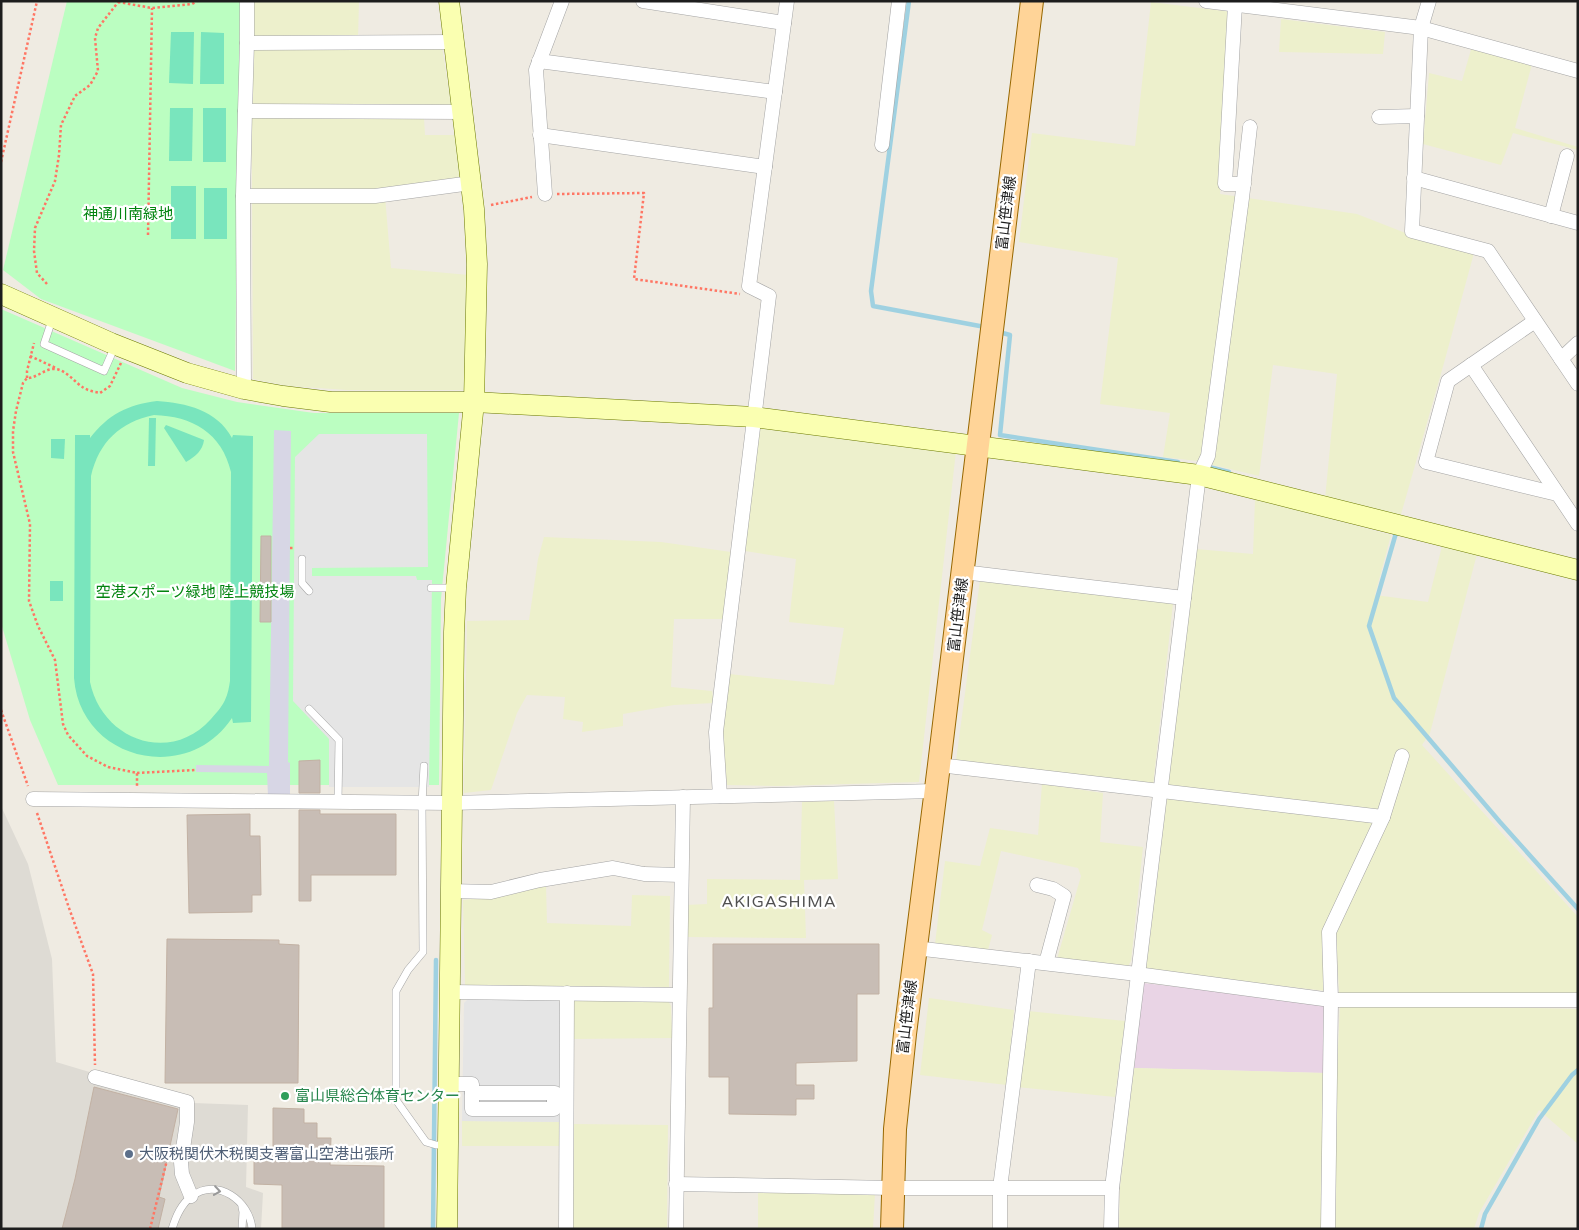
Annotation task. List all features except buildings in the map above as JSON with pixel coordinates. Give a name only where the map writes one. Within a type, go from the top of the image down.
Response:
[{"type":"main road","name":"富山笹津線","points":[[892,1229],[895,1129],[915,948],[963,572],[1032,1]]},
{"type":"street","points":[[244,389],[243,196],[247,1]]},
{"type":"street","points":[[447,1229],[438,1145],[449,1084],[454,632],[456,588],[474,402],[477,264],[474,209],[449,1]]},
{"type":"street","points":[[545,194],[536,70],[562,1]]},
{"type":"street","points":[[643,1],[784,23]]},
{"type":"street","points":[[720,796],[716,732],[769,296],[749,286],[787,1]]},
{"type":"street","points":[[882,145],[899,1]]},
{"type":"street","points":[[1206,1],[1421,28],[1578,71]]},
{"type":"street","points":[[1429,1],[1421,28],[1412,231],[1488,251],[1578,384]]},
{"type":"street","points":[[1236,5],[1225,184],[1244,184]]},
{"type":"street","points":[[247,43],[454,42]]},
{"type":"street","points":[[539,61],[775,92]]},
{"type":"street","points":[[245,111],[462,112]]},
{"type":"street","points":[[1379,117],[1417,116]]},
{"type":"street","points":[[1111,1229],[1112,1188],[1199,474],[1208,456],[1250,127]]},
{"type":"street","points":[[540,135],[765,167]]},
{"type":"street","points":[[1551,216],[1567,156]]},
{"type":"street","points":[[1414,178],[1578,223]]},
{"type":"street","points":[[243,196],[375,196],[471,183]]},
{"type":"street","points":[[1,294],[122,348],[187,373],[244,389],[283,396],[331,402],[474,402],[754,417],[1199,474],[1578,570]]},
{"type":"street","points":[[1535,321],[1448,381],[1426,462],[1557,494]]},
{"type":"street","points":[[1561,359],[1578,343]]},
{"type":"street","points":[[1471,365],[1578,524]]},
{"type":"street","points":[[963,572],[1184,598]]},
{"type":"street","points":[[1328,1229],[1330,932],[1382,817],[1402,756]]},
{"type":"street","points":[[939,766],[1382,817]]},
{"type":"street","points":[[33,799],[171,804],[451,803],[935,791]]},
{"type":"street","points":[[676,1229],[683,797]]},
{"type":"street","points":[[450,891],[491,892],[540,880],[613,868],[644,874],[681,875]]},
{"type":"street","points":[[1037,886],[1053,889],[1064,896],[1046,963]]},
{"type":"street","points":[[915,948],[1138,974],[1331,1000],[1578,1000]]},
{"type":"street","points":[[1000,1229],[1000,1188],[1029,961]]},
{"type":"street","points":[[451,992],[679,995]]},
{"type":"street","points":[[566,1229],[560,1100],[567,993]]},
{"type":"street","points":[[95,1077],[139,1085],[187,1102],[187,1122],[181,1162],[182,1174],[190,1196]]},
{"type":"street","points":[[449,1084],[472,1084],[472,1109],[554,1109],[560,1100]]},
{"type":"street","points":[[676,1184],[893,1188],[1112,1188]]},
{"type":"lane","points":[[53,317],[44,344],[104,371],[122,348]]},
{"type":"lane","points":[[302,559],[302,583],[309,590]]},
{"type":"lane","points":[[431,588],[456,588]]},
{"type":"lane","points":[[309,709],[339,740],[338,802]]},
{"type":"lane","points":[[424,766],[422,803],[423,952],[408,970],[396,991],[396,1100],[426,1142],[438,1145]]},
{"type":"lane","points":[[172,1229],[182,1206],[190,1196],[206,1190],[227,1192],[236,1198],[248,1214],[252,1229]]},
{"type":"lane","points":[[236,1198],[243,1212],[242,1229]]},
{"type":"path","points":[[1,162],[37,1]]},
{"type":"path","points":[[47,284],[37,273],[34,251],[35,228],[55,181],[61,125],[75,96],[90,85],[98,71],[94,38],[98,28],[118,2],[152,8],[192,4],[197,1]]},
{"type":"path","points":[[148,235],[152,8]]},
{"type":"path","points":[[474,209],[545,194],[644,194],[634,279],[746,295],[749,286]]},
{"type":"path","points":[[30,356],[64,372],[84,388],[100,392],[110,386],[122,348]]},
{"type":"path","points":[[56,368],[32,378],[27,378],[22,383],[13,431],[13,452],[30,524],[29,602],[38,626],[55,660],[63,724],[68,735],[87,756],[116,769],[137,772],[196,770]]},
{"type":"path","points":[[289,592],[294,593]]},
{"type":"path","points":[[1,710],[93,974],[95,1077]]},
{"type":"path","points":[[137,772],[140,803]]},
{"type":"path","points":[[150,1229],[168,1153]]},
{"type":"shaded area","points":[[274,430],[291,431],[288,762],[290,763],[290,796],[268,796],[267,773],[196,772],[196,765],[269,766]]},
{"type":"shaded area","points":[[319,434],[427,434],[428,567],[312,568],[312,576],[416,576],[417,580],[432,580],[429,787],[329,787],[329,739],[293,701],[295,457]]},
{"type":"shaded area","points":[[1,806],[28,864],[52,959],[56,1062],[193,1103],[248,1105],[246,1187],[263,1193],[261,1229],[1,1229]]},
{"type":"shaded area","points":[[1143,983],[1325,1003],[1325,1073],[1134,1068]]},
{"type":"shaded area","points":[[556,997],[560,1003],[561,1122],[462,1121],[464,1003],[469,998]]},
{"type":"green space","name":"神通川南緑地","points":[[67,1],[240,1],[235,371],[41,299],[3,270]]},
{"type":"green space","points":[[251,1],[359,1],[358,39],[441,41],[453,117],[424,118],[425,135],[455,135],[462,181],[385,196],[391,268],[469,275],[465,390],[347,390],[289,386],[253,379]]},
{"type":"green space","points":[[1151,2],[1232,12],[1220,194],[1357,214],[1408,234],[1474,253],[1400,518],[1325,499],[1337,374],[1273,365],[1259,476],[1197,461],[1163,457],[1170,413],[1100,404],[1118,258],[1019,242],[1032,133],[1135,146]]},
{"type":"green space","points":[[1281,19],[1385,32],[1383,54],[1279,52]]},
{"type":"green space","points":[[171,32],[194,32],[193,84],[169,83]]},
{"type":"green space","points":[[201,32],[224,33],[224,84],[200,84]]},
{"type":"green space","points":[[1472,46],[1532,64],[1515,128],[1578,147],[1578,150],[1513,133],[1501,165],[1423,144],[1429,73],[1462,81]]},
{"type":"green space","points":[[170,108],[193,108],[192,161],[169,161]]},
{"type":"green space","points":[[203,108],[226,108],[226,162],[203,162]]},
{"type":"green space","points":[[171,186],[196,186],[196,239],[171,239]]},
{"type":"green space","points":[[204,188],[227,188],[227,239],[204,239]]},
{"type":"green space","name":"空港スポーツ緑地 陸上競技場","points":[[1,309],[182,388],[237,402],[314,413],[459,413],[441,599],[439,785],[58,785],[30,720],[1,623]]},
{"type":"green space","points":[[157,401],[190,406],[218,421],[226,428],[232,438],[233,435],[253,436],[251,722],[233,723],[232,718],[213,739],[189,752],[164,757],[138,754],[115,745],[95,728],[81,706],[74,678],[75,435],[90,435],[90,438],[104,423],[119,412]],"holes":[[[154,415],[168,416],[193,423],[213,437],[227,458],[231,472],[230,681],[224,703],[211,719],[195,733],[176,741],[158,743],[140,740],[123,731],[108,719],[97,702],[90,682],[91,476],[99,453],[121,428],[142,418]]]},
{"type":"green space","points":[[149,418],[156,418],[155,466],[148,466]]},
{"type":"green space","points":[[166,425],[204,440],[198,453],[186,462],[164,428]]},
{"type":"green space","points":[[758,427],[956,451],[919,782],[778,786],[727,785],[722,732],[729,674],[834,685],[844,628],[789,622],[796,559],[745,551]]},
{"type":"green space","points":[[51,439],[65,439],[64,459],[51,458]]},
{"type":"green space","points":[[1255,499],[1391,535],[1375,595],[1428,602],[1442,546],[1477,554],[1430,733],[1422,745],[1578,917],[1578,994],[1339,993],[1336,931],[1381,813],[1167,786],[1196,549],[1253,554]]},
{"type":"green space","points":[[544,537],[661,542],[731,552],[724,619],[674,619],[671,687],[712,691],[714,703],[674,705],[623,714],[623,726],[582,732],[583,722],[563,719],[565,697],[527,695],[517,713],[491,790],[464,793],[467,621],[529,620],[538,559]]},
{"type":"green space","points":[[980,580],[1173,603],[1153,786],[956,761]]},
{"type":"green space","points":[[50,581],[63,581],[63,601],[50,601]]},
{"type":"green space","points":[[1042,784],[1103,793],[1100,842],[1143,847],[1131,961],[1127,968],[1057,959],[1081,876],[1078,868],[1001,851],[982,930],[992,935],[988,950],[935,944],[945,861],[980,866],[990,828],[1038,835]]},
{"type":"green space","points":[[1167,798],[1375,823],[1324,930],[1326,991],[1146,970]]},
{"type":"green space","points":[[834,801],[838,879],[804,880],[806,938],[686,937],[686,905],[707,904],[707,879],[800,880],[802,802]]},
{"type":"green space","points":[[546,885],[547,923],[631,926],[632,895],[670,896],[669,987],[465,985],[463,900],[513,894]]},
{"type":"green space","points":[[577,998],[668,1001],[671,1006],[672,1038],[571,1039],[573,1002]]},
{"type":"green space","points":[[929,998],[1014,1010],[1007,1085],[920,1075]]},
{"type":"green space","points":[[1340,1004],[1578,1009],[1578,1144],[1539,1110],[1479,1213],[1474,1229],[1335,1229],[1336,1092]]},
{"type":"green space","points":[[1028,1011],[1125,1021],[1115,1097],[1017,1087]]},
{"type":"green space","points":[[1134,1068],[1325,1073],[1322,1229],[1119,1229],[1120,1187]]},
{"type":"green space","points":[[462,1121],[561,1122],[561,1146],[462,1146]]},
{"type":"green space","points":[[573,1124],[668,1125],[667,1229],[572,1229]]},
{"type":"green space","points":[[758,1191],[875,1193],[873,1229],[758,1229]]},
{"type":"waterway","points":[[909,1],[871,291],[873,306],[985,327]]},
{"type":"waterway","points":[[999,332],[1010,335],[1000,435],[1178,462]]},
{"type":"waterway","points":[[1205,466],[1229,472]]},
{"type":"waterway","points":[[1393,532],[1396,533],[1369,626],[1394,698],[1500,822],[1578,909]]},
{"type":"waterway","points":[[433,1229],[436,960]]},
{"type":"waterway","points":[[1481,1229],[1485,1214],[1539,1119],[1572,1075],[1578,1070]]},
{"type":"place","name":"富山県総合体育センター","points":[[285,1096]]},
{"type":"place","name":"大阪税関伏木税関支署富山空港出張所","points":[[129,1154]]},
{"type":"district","name":"AKIGASHIMA","points":[[779,902]]}]
